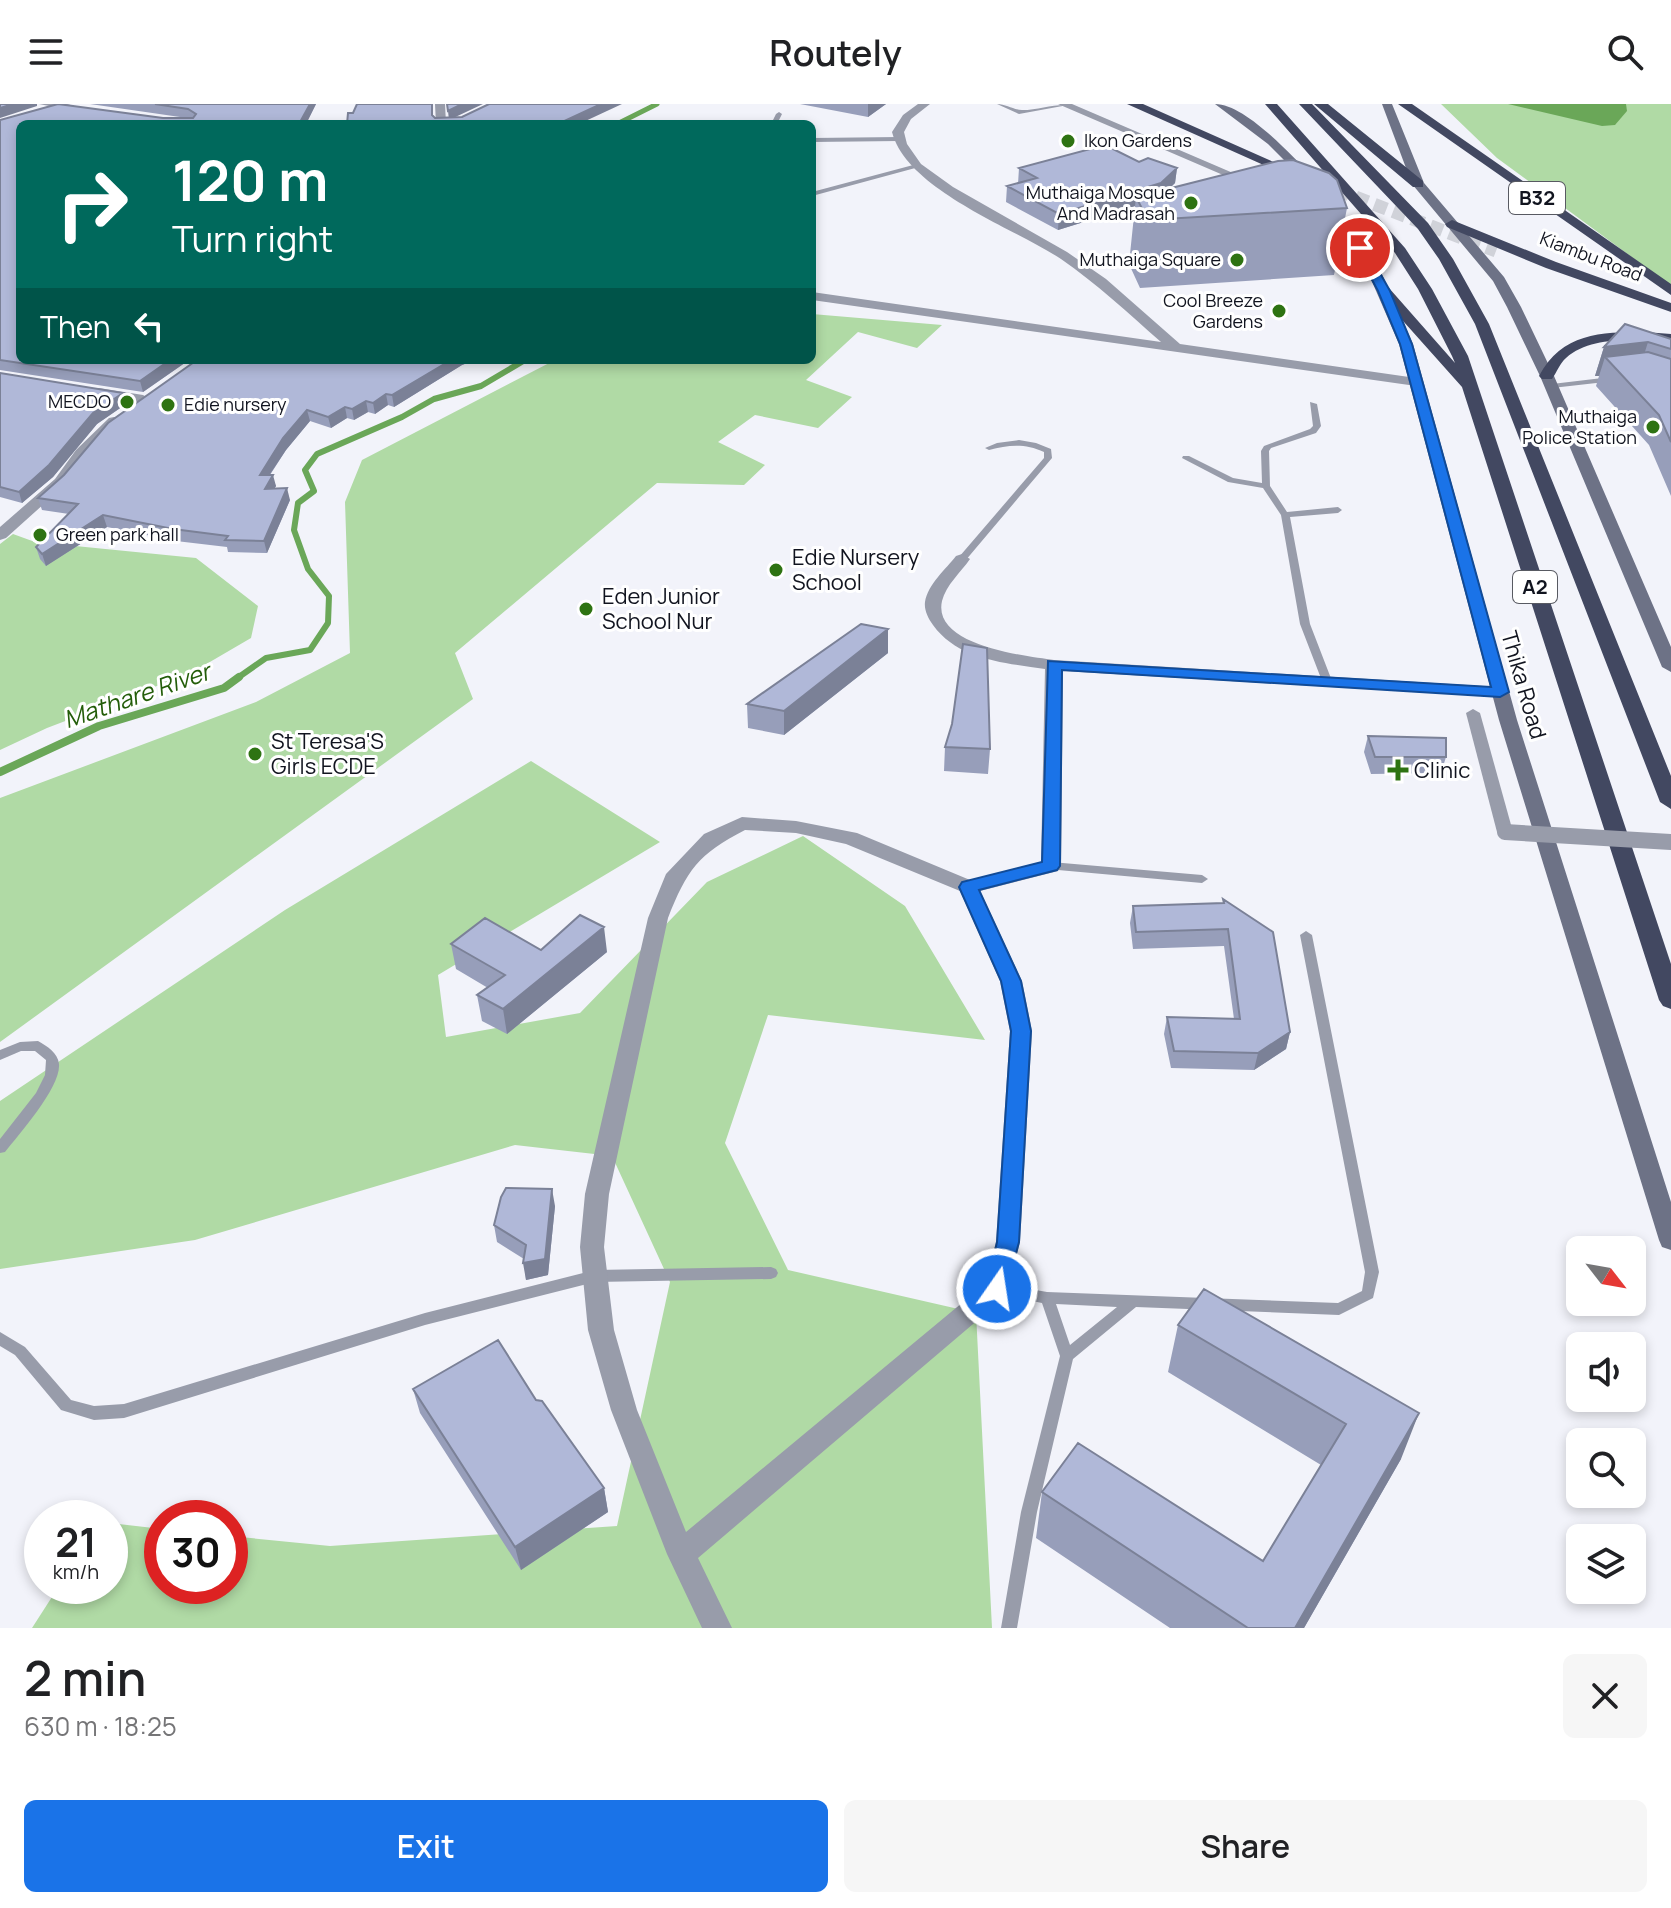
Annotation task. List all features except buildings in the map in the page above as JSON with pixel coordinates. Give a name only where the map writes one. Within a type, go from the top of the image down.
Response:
[{"type":"highway","points":[[1133,104],[1290,172]]},
{"type":"highway","name":"Thika Road","points":[[1271,104],[1400,251],[1447,330],[1470,390],[1671,1000]]},
{"type":"highway","name":"A2","points":[[1305,104],[1423,226],[1446,259],[1482,324],[1671,802]]},
{"type":"highway","points":[[1320,104],[1418,184]]},
{"type":"highway","name":"B32","points":[[1404,104],[1671,291]]},
{"type":"highway","name":"Kiambu Road","points":[[1452,224],[1551,265],[1671,308]]},
{"type":"highway","name":"Kiambu Road","points":[[1496,251],[1671,320]]},
{"type":"highway","points":[[1384,291],[1470,390]]},
{"type":"highway","points":[[1549,381],[1561,354],[1578,345],[1620,338],[1671,338]]},
{"type":"main road","points":[[1220,104],[1272,142],[1317,196]]},
{"type":"main road","points":[[1387,104],[1418,184],[1499,280],[1549,381],[1671,667]]},
{"type":"main road","name":"Thika Road","points":[[1332,206],[1384,291],[1406,344],[1500,692],[1671,1240]]},
{"type":"street","points":[[925,104],[901,125],[899,139],[917,166],[1101,282],[1175,347]]},
{"type":"street","points":[[1064,104],[1268,191]]},
{"type":"street","points":[[33,117],[51,105],[95,111]]},
{"type":"street","points":[[1317,196],[1332,206]]},
{"type":"street","points":[[1327,222],[1351,234]]},
{"type":"street","points":[[816,297],[1416,382]]},
{"type":"street","points":[[0,535],[60,482],[104,429],[148,396],[83,389]]},
{"type":"street","points":[[962,559],[933,600],[935,615],[944,630],[963,645],[987,653],[1054,665],[1500,692]]},
{"type":"street","points":[[717,1628],[681,1554],[624,1410],[601,1330],[592,1247],[597,1194],[658,918],[676,874],[711,839],[742,823],[796,827],[850,838],[968,887],[1051,866],[1054,665]]},
{"type":"street","points":[[1473,713],[1505,832],[1671,842]]},
{"type":"street","points":[[681,1554],[997,1289],[1008,1242],[1021,1031],[1011,981],[968,887]]},
{"type":"lane","points":[[1000,104],[1007,110],[1023,112],[1064,104]]},
{"type":"lane","points":[[776,120],[779,114]]},
{"type":"lane","points":[[816,140],[899,139]]},
{"type":"lane","points":[[816,193],[917,166]]},
{"type":"lane","points":[[1549,381],[1624,377]]},
{"type":"lane","points":[[1313,404],[1317,426],[1313,431],[1268,446],[1265,451],[1266,486],[1285,515],[1305,624],[1327,681]]},
{"type":"lane","points":[[962,559],[1048,458],[1048,451],[1025,442],[989,448]]},
{"type":"lane","points":[[1186,458],[1231,480],[1266,486]]},
{"type":"lane","points":[[1285,515],[1338,510]]},
{"type":"lane","points":[[1051,866],[1202,879]]},
{"type":"lane","points":[[997,1289],[1047,1298],[1339,1309],[1368,1294],[1372,1272],[1306,935]]},
{"type":"lane","points":[[0,1055],[20,1047],[38,1046],[51,1056],[54,1069],[42,1091],[0,1148]]},
{"type":"lane","points":[[0,1338],[20,1351],[66,1405],[94,1413],[124,1411],[425,1319],[595,1276],[771,1273]]},
{"type":"lane","points":[[1009,1628],[1029,1512],[1067,1356],[1047,1298]]},
{"type":"lane","points":[[1067,1356],[1132,1302]]},
{"type":"shaded area","points":[[1441,104],[1671,104],[1671,286],[1497,158]]},
{"type":"shaded area","points":[[1508,104],[1626,104],[1627,111],[1615,125],[1602,126]]},
{"type":"shaded area","points":[[816,314],[942,325],[917,348],[858,332],[806,380],[852,397],[818,428],[755,415],[718,442],[765,465],[744,485],[657,483],[455,653],[473,699],[0,1042],[0,798],[256,702],[350,653],[345,502],[362,460],[547,364],[816,364]]},
{"type":"shaded area","points":[[13,534],[35,542],[196,558],[258,606],[251,638],[191,673],[47,728],[0,750],[0,544]]},
{"type":"shaded area","points":[[531,761],[660,842],[438,975],[446,1037],[580,1013],[707,882],[803,836],[905,906],[985,1040],[768,1015],[725,1143],[788,1270],[976,1313],[992,1628],[32,1628],[47,1604],[128,1604],[128,1525],[144,1527],[144,1604],[248,1604],[248,1538],[330,1546],[617,1526],[670,1282],[612,1156],[515,1145],[195,1240],[0,1269],[0,1101],[285,910]]},
{"type":"waterway","name":"Mathare River","points":[[625,120],[657,104]]},
{"type":"waterway","name":"Mathare River","points":[[236,679],[266,658],[310,650],[328,623],[329,596],[308,569],[294,530],[298,503],[314,491],[305,470],[317,454],[402,417],[434,399],[481,386],[518,364]]},
{"type":"waterway","name":"Mathare River","points":[[0,772],[99,726],[224,688],[239,677]]},
{"type":"tunnel","points":[[1337,190],[1496,251]]},
{"type":"place","name":"Ikon Gardens","points":[[1068,141]]},
{"type":"place","name":"Muthaiga Mosque And Madrasah","points":[[1191,203]]},
{"type":"place","name":"Muthaiga Square","points":[[1237,260]]},
{"type":"place","name":"Cool Breeze Gardens","points":[[1279,311]]},
{"type":"place","name":"MECDO","points":[[127,402]]},
{"type":"place","name":"Edie nursery","points":[[168,405]]},
{"type":"place","name":"Muthaiga Police Station","points":[[1653,427]]},
{"type":"place","name":"Green park hall","points":[[40,535]]},
{"type":"place","name":"Edie Nursery School","points":[[776,570]]},
{"type":"place","name":"Eden Junior School Nur","points":[[586,609]]},
{"type":"place","name":"St Teresa'S Girls ECDE","points":[[255,754]]},
{"type":"place","name":"Clinic","points":[[1398,770]]},
{"type":"route","points":[[997,1289],[1008,1242],[1015,1168],[1021,1031],[1011,981],[968,887],[1051,866],[1054,665],[1500,692],[1406,344],[1384,291],[1360,248]]}]
